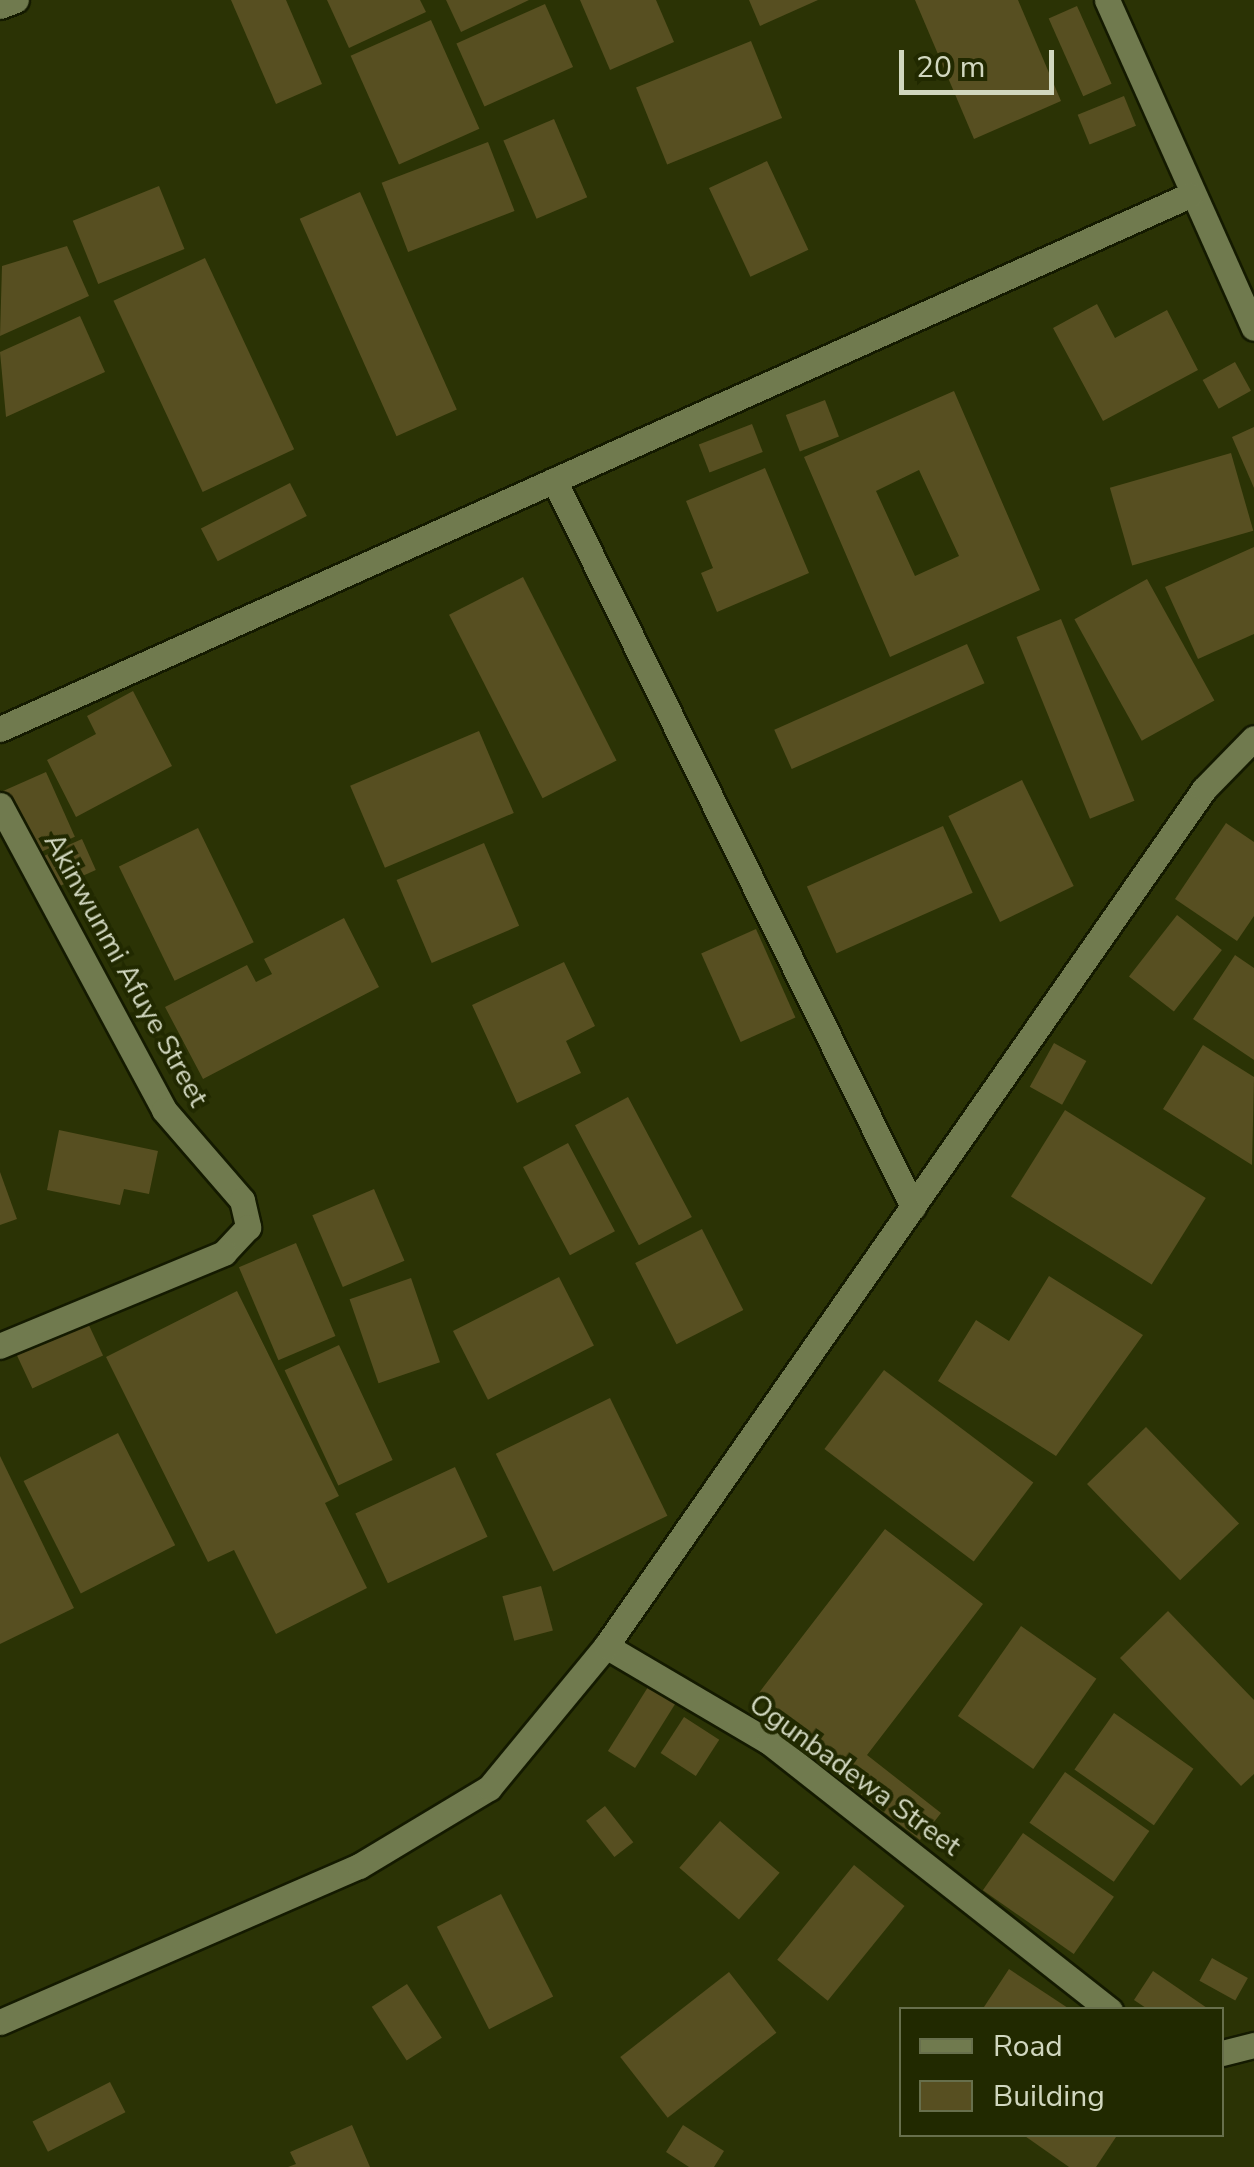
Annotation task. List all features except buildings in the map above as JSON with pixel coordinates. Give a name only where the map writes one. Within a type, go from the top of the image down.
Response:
[{"type":"street","points":[[0,6],[16,0]]},
{"type":"street","points":[[1107,0],[1190,195],[1254,328]]},
{"type":"street","points":[[0,729],[1190,195]]},
{"type":"street","points":[[554,480],[913,1207]]},
{"type":"street","points":[[0,2022],[441,1822],[489,1788],[606,1646],[1204,789],[1254,738]]},
{"type":"street","name":"Akinwunmi Afuye Street","points":[[0,805],[164,1110],[242,1200],[248,1227],[224,1253],[0,1346]]},
{"type":"street","name":"Ogunbadewa Street","points":[[606,1646],[769,1742],[1106,2007]]},
{"type":"street","points":[[1224,2053],[1254,2046]]}]
